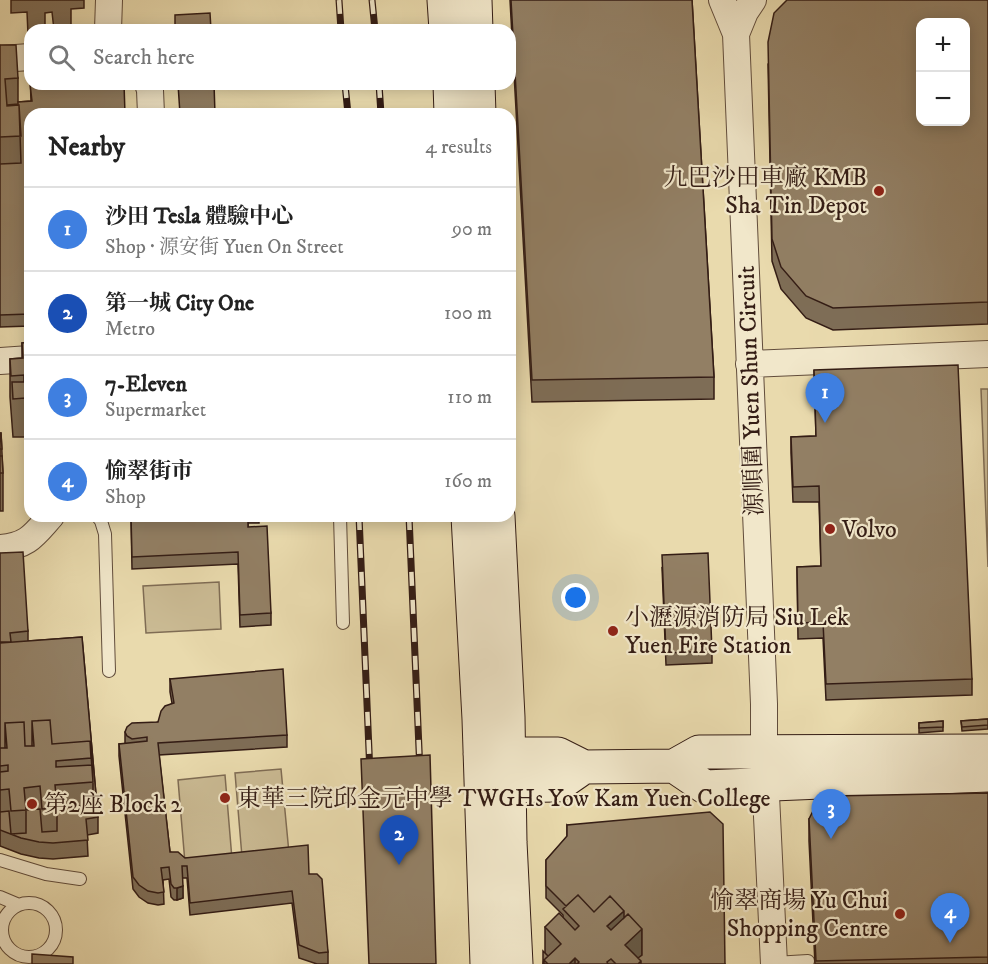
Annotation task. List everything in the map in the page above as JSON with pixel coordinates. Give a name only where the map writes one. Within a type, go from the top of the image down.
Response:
[{"type":"street","points":[[108,24],[109,0]]},
{"type":"street","points":[[444,0],[446,24]]},
{"type":"street","points":[[475,0],[476,24]]},
{"type":"street","points":[[722,0],[736,34]]},
{"type":"street","name":"源順圍 Yuen Shun Circuit","points":[[753,0],[736,34],[774,964]]},
{"type":"street","points":[[0,59],[24,57]]},
{"type":"street","points":[[150,90],[151,108]]},
{"type":"street","points":[[450,90],[451,108]]},
{"type":"street","points":[[478,90],[479,108]]},
{"type":"street","points":[[749,364],[988,354]]},
{"type":"street","points":[[0,361],[24,359]]},
{"type":"street","points":[[0,548],[12,547],[31,539],[46,522]]},
{"type":"street","points":[[468,522],[478,701],[510,842],[516,964]]},
{"type":"street","points":[[487,964],[495,770],[498,522]]},
{"type":"street","points":[[495,770],[558,785],[584,767],[674,766],[699,752],[988,751]]},
{"type":"street","points":[[674,766],[705,787],[988,775]]},
{"type":"lane","points":[[101,522],[105,534],[109,671]]},
{"type":"lane","points":[[340,522],[343,623]]},
{"type":"lane","points":[[0,860],[46,874],[80,879]]},
{"type":"lane","points":[[0,897],[19,905]]},
{"type":"lane","points":[[28,903],[44,908],[51,914],[55,931],[54,939],[43,953],[16,959],[5,942],[2,925],[6,916],[19,905],[28,903]]},
{"type":"lane","points":[[774,964],[808,961]]},
{"type":"shaded area","points":[[981,389],[988,389],[988,567]]},
{"type":"shaded area","points":[[219,582],[221,629],[146,633],[143,586]]},
{"type":"shaded area","points":[[281,769],[289,853],[242,857],[235,773]]},
{"type":"shaded area","points":[[225,775],[232,859],[185,863],[178,780]]},
{"type":"building","points":[[511,0],[692,0],[714,377],[532,380],[516,90],[516,24],[512,24]]},
{"type":"building","name":"九巴沙田車廠 KMB Sha Tin Depot","points":[[787,0],[988,0],[988,302],[833,308],[806,296],[781,267],[772,239],[768,42],[774,13]]},
{"type":"building","points":[[210,13],[211,24],[175,24],[175,15]]},
{"type":"building","points":[[0,45],[16,45],[18,78],[5,79],[7,106],[19,105],[21,136],[0,137]]},
{"type":"building","points":[[31,90],[124,90],[125,108],[24,108],[24,314],[0,315],[0,164],[21,163],[19,105],[7,105],[32,101]]},
{"type":"building","points":[[178,90],[214,90],[215,108],[180,108]]},
{"type":"building","points":[[22,343],[24,343],[24,375],[11,376],[10,359],[23,358]]},
{"type":"building","points":[[958,365],[972,679],[826,684],[823,622],[798,623],[797,567],[821,566],[819,486],[793,487],[791,437],[816,436],[814,370]]},
{"type":"building","points":[[12,382],[24,382],[24,398],[13,399]]},
{"type":"building","points":[[1,433],[2,449],[0,449]]},
{"type":"building","points":[[0,456],[2,456],[3,473],[0,473]]},
{"type":"building","points":[[131,522],[248,522],[248,527],[267,526],[271,613],[240,615],[238,552],[132,557]]},
{"type":"building","points":[[23,552],[28,631],[10,633],[11,642],[0,642],[0,553]]},
{"type":"building","points":[[708,553],[712,651],[666,653],[662,555]]},
{"type":"building","points":[[82,637],[98,817],[86,819],[88,840],[53,843],[21,838],[0,830],[0,812],[9,811],[11,834],[26,833],[26,810],[40,809],[42,832],[57,831],[57,808],[93,805],[90,741],[52,744],[50,720],[32,721],[32,746],[25,746],[24,722],[5,723],[5,748],[0,748],[0,643]]},
{"type":"building","points":[[283,669],[287,735],[158,743],[170,852],[178,852],[185,858],[308,845],[309,874],[317,874],[322,879],[328,952],[319,953],[299,945],[292,891],[190,903],[187,866],[182,866],[183,886],[177,888],[171,884],[169,867],[161,868],[164,892],[148,891],[133,877],[119,744],[147,741],[147,737],[132,739],[125,732],[127,727],[132,723],[158,722],[165,706],[174,703],[170,679]]},
{"type":"building","points":[[988,719],[988,725],[962,727],[961,721]]},
{"type":"building","points":[[50,720],[52,744],[90,741],[91,758],[56,761],[56,767],[92,765],[93,782],[55,785],[57,808],[42,809],[40,786],[24,788],[26,810],[11,811],[9,789],[0,790],[0,772],[8,771],[8,765],[0,766],[0,748],[7,748],[5,723],[24,722],[25,746],[34,746],[32,721]]},
{"type":"building","points":[[943,721],[943,727],[919,728],[919,723]]},
{"type":"building","points":[[430,755],[436,964],[369,964],[361,759]]},
{"type":"building","name":"愉翠商場 Yu Chui Shopping Centre","points":[[988,793],[988,957],[816,961],[809,819],[815,807],[822,800],[831,796]]},
{"type":"building","points":[[710,812],[723,824],[725,964],[641,964],[638,958],[642,955],[642,929],[628,914],[624,918],[624,911],[610,896],[594,912],[578,895],[566,906],[546,886],[546,860],[567,836],[567,825]]},
{"type":"building","points":[[578,895],[594,912],[610,896],[624,911],[607,926],[611,930],[628,914],[642,929],[625,945],[641,961],[638,964],[616,964],[611,959],[607,962],[608,964],[577,964],[579,962],[575,958],[569,964],[548,964],[544,960],[561,944],[545,927],[559,913],[575,930],[579,926],[563,909]]},
{"type":"building","points":[[543,951],[548,956],[544,964],[543,964]]},
{"type":"building","points":[[32,954],[73,957],[73,964],[32,964]]},
{"type":"railway","points":[[339,0],[341,24]]},
{"type":"railway","points":[[372,0],[374,24]]},
{"type":"railway","points":[[346,90],[347,108]]},
{"type":"railway","points":[[379,90],[381,108]]},
{"type":"railway","points":[[359,522],[370,774]]},
{"type":"railway","points":[[409,522],[420,772]]},
{"type":"place","name":"九巴沙田車廠 KMB Sha Tin Depot","points":[[879,191]]},
{"type":"place","name":"沙田 Tesla 體驗中心","points":[[825,423]]},
{"type":"place","name":"Volvo","points":[[830,529]]},
{"type":"place","name":"小瀝源消防局 Siu Lek Yuen Fire Station","points":[[613,631]]},
{"type":"place","name":"東華三院邱金元中學 TWGHs Yow Kam Yuen College","points":[[225,798]]},
{"type":"place","name":"第2座 Block 2","points":[[32,804]]},
{"type":"place","name":"7-Eleven","points":[[831,839]]},
{"type":"place","name":"第一城 City One","points":[[399,865]]},
{"type":"place","name":"愉翠商場 Yu Chui Shopping Centre","points":[[900,914]]},
{"type":"place","name":"愉翠街市","points":[[950,943]]}]
